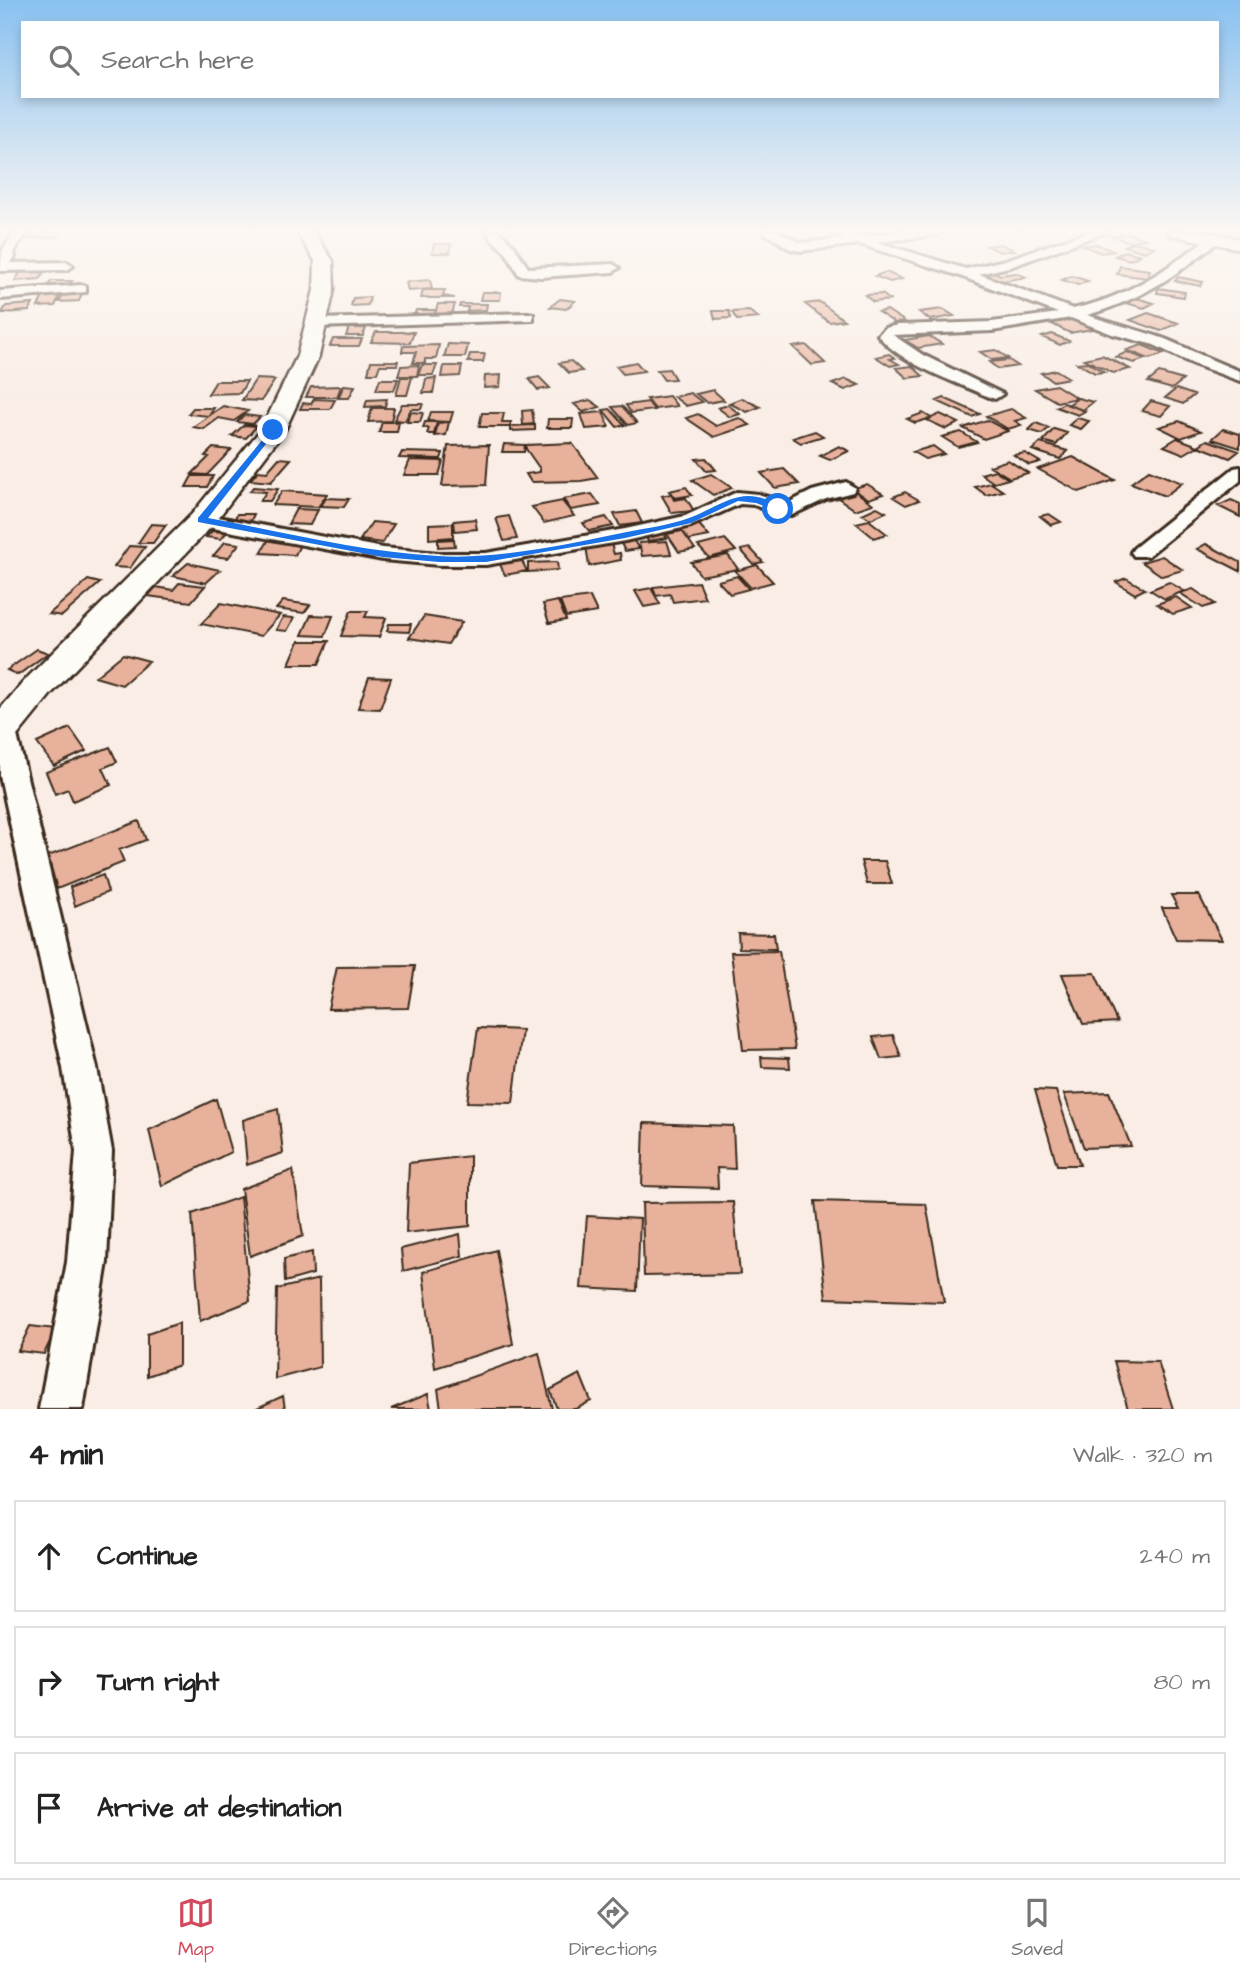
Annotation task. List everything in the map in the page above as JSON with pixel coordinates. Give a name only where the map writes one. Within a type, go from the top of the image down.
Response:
[{"type":"street","points":[[61,1409],[88,1262],[94,1151],[80,1068],[1,731],[39,686],[202,520],[273,430],[303,367],[322,297]]},
{"type":"street","points":[[1030,297],[1117,331],[1158,342],[1198,361],[1240,376]]},
{"type":"street","points":[[995,394],[909,354],[888,341],[886,335],[898,329],[994,325],[1077,314],[1123,297]]},
{"type":"street","points":[[316,323],[528,317]]},
{"type":"street","points":[[1141,552],[1240,472]]},
{"type":"street","points":[[202,520],[383,554],[439,559],[486,559],[625,535],[691,520],[737,498],[758,500],[778,509],[792,509],[819,495],[846,488]]},
{"type":"building","points":[[43,297],[59,297],[55,306],[38,307]]},
{"type":"building","points":[[62,297],[81,297],[79,301],[59,302]]},
{"type":"building","points":[[370,297],[368,305],[351,306],[353,298]]},
{"type":"building","points":[[448,297],[455,298],[421,298]]},
{"type":"building","points":[[481,297],[500,297],[500,300],[480,300]]},
{"type":"building","points":[[867,297],[886,297],[890,300],[873,302]]},
{"type":"building","points":[[1132,297],[1154,303],[1144,308],[1119,301]]},
{"type":"building","points":[[560,299],[575,301],[566,309],[550,307]]},
{"type":"building","points":[[820,302],[844,320],[829,322],[805,304]]},
{"type":"building","points":[[33,304],[29,311],[2,313],[6,306]]},
{"type":"building","points":[[438,304],[455,304],[450,320],[433,320]]},
{"type":"building","points":[[460,304],[487,304],[486,310],[467,311],[468,307],[459,307]]},
{"type":"building","points":[[943,309],[954,316],[930,320],[919,312]]},
{"type":"building","points":[[416,310],[436,310],[433,319],[413,319]]},
{"type":"building","points":[[887,310],[904,321],[895,323],[878,312]]},
{"type":"building","points":[[713,311],[729,311],[731,318],[715,319]]},
{"type":"building","points":[[749,311],[759,318],[737,320],[732,312]]},
{"type":"building","points":[[1148,313],[1178,323],[1161,331],[1130,320]]},
{"type":"building","points":[[1069,318],[1092,329],[1070,333],[1048,322]]},
{"type":"building","points":[[349,328],[366,328],[363,336],[346,336]]},
{"type":"building","points":[[376,332],[414,332],[410,343],[371,342]]},
{"type":"building","points":[[1052,334],[1069,341],[1060,345],[1042,337]]},
{"type":"building","points":[[929,336],[942,344],[918,348],[905,340]]},
{"type":"building","points":[[333,339],[362,339],[359,346],[330,346]]},
{"type":"building","points":[[448,344],[468,345],[465,357],[444,357]]},
{"type":"building","points":[[439,345],[436,359],[425,359],[425,363],[413,363],[416,352],[402,352],[403,346]]},
{"type":"building","points":[[806,345],[825,363],[812,365],[793,347]]},
{"type":"building","points":[[1142,345],[1164,354],[1149,359],[1127,350]]},
{"type":"building","points":[[996,350],[1008,358],[992,360],[980,352]]},
{"type":"building","points":[[1127,352],[1145,359],[1134,363],[1116,357]]},
{"type":"building","points":[[470,354],[485,354],[483,362],[468,362]]},
{"type":"building","points":[[889,354],[895,358],[890,359],[899,364],[890,366],[876,357]]},
{"type":"building","points":[[1102,355],[1130,369],[1113,373],[1084,359]]},
{"type":"building","points":[[1009,360],[1018,366],[998,369],[989,362]]},
{"type":"building","points":[[371,361],[398,361],[397,365],[380,365],[377,373],[368,373]]},
{"type":"building","points":[[571,361],[582,371],[569,373],[559,363]]},
{"type":"building","points":[[636,362],[644,371],[623,374],[616,366]]},
{"type":"building","points":[[1087,362],[1104,372],[1095,373],[1077,363]]},
{"type":"building","points":[[419,365],[417,376],[398,376],[401,366]]},
{"type":"building","points":[[422,365],[437,365],[433,375],[418,375]]},
{"type":"building","points":[[444,366],[462,366],[460,376],[442,377]]},
{"type":"building","points":[[912,366],[923,376],[907,378],[896,368]]},
{"type":"building","points":[[669,369],[675,379],[664,380],[657,370]]},
{"type":"building","points":[[1056,370],[1069,378],[1053,381],[1041,373]]},
{"type":"building","points":[[1159,373],[1183,380],[1172,389],[1148,382]]},
{"type":"building","points":[[501,375],[500,387],[484,388],[485,376]]},
{"type":"building","points":[[401,377],[412,377],[407,395],[396,395]]},
{"type":"building","points":[[539,377],[550,388],[538,390],[529,379]]},
{"type":"building","points":[[436,378],[433,393],[423,393],[426,379]]},
{"type":"building","points":[[256,379],[275,380],[261,401],[242,400]]},
{"type":"building","points":[[380,379],[398,379],[394,390],[376,390]]},
{"type":"building","points":[[846,379],[859,385],[845,390],[832,384]]},
{"type":"building","points":[[216,381],[247,381],[240,393],[208,394]]},
{"type":"building","points":[[344,385],[355,386],[349,398],[338,398]]},
{"type":"building","points":[[1056,385],[1077,398],[1057,402],[1035,389]]},
{"type":"building","points":[[341,386],[337,397],[306,397],[311,387]]},
{"type":"building","points":[[1176,389],[1194,395],[1183,404],[1165,398]]},
{"type":"building","points":[[713,390],[724,400],[707,403],[696,394]]},
{"type":"building","points":[[690,393],[702,402],[686,406],[674,397]]},
{"type":"building","points":[[669,396],[677,406],[655,409],[647,399]]},
{"type":"building","points":[[742,398],[760,407],[747,412],[729,403]]},
{"type":"building","points":[[944,398],[980,414],[972,417],[937,401]]},
{"type":"building","points":[[1078,398],[1093,402],[1083,410],[1068,405]]},
{"type":"building","points":[[314,399],[335,400],[330,409],[300,409],[303,403],[311,404]]},
{"type":"building","points":[[387,399],[385,406],[365,407],[367,400]]},
{"type":"building","points":[[590,400],[600,407],[583,412],[574,404]]},
{"type":"building","points":[[1151,401],[1170,406],[1161,416],[1142,411]]},
{"type":"building","points":[[648,402],[654,410],[631,413],[626,405]]},
{"type":"building","points":[[1064,403],[1085,411],[1078,415],[1056,407]]},
{"type":"building","points":[[402,404],[423,404],[421,409],[411,409],[405,421],[394,420]]},
{"type":"building","points":[[728,405],[740,414],[730,417],[718,408]]},
{"type":"building","points":[[223,406],[248,411],[234,421],[219,418],[204,429],[193,427]]},
{"type":"building","points":[[622,406],[637,423],[628,425],[612,407]]},
{"type":"building","points":[[193,408],[214,408],[209,416],[188,414]]},
{"type":"building","points":[[372,408],[394,408],[391,421],[368,422]]},
{"type":"building","points":[[610,409],[625,425],[617,427],[603,410]]},
{"type":"building","points":[[1011,409],[1026,418],[1015,421],[1021,425],[1008,429],[986,416]]},
{"type":"building","points":[[532,410],[534,424],[523,425],[522,411]]},
{"type":"building","points":[[411,412],[423,413],[420,422],[407,422]]},
{"type":"building","points":[[431,412],[453,412],[450,422],[428,421]]},
{"type":"building","points":[[603,412],[609,427],[586,429],[581,414]]},
{"type":"building","points":[[482,413],[504,413],[502,422],[511,422],[510,427],[479,427]]},
{"type":"building","points":[[923,413],[931,418],[915,423],[907,419]]},
{"type":"building","points":[[698,414],[716,426],[739,418],[750,425],[714,437],[686,418]]},
{"type":"building","points":[[940,414],[959,423],[946,429],[927,420]]},
{"type":"building","points":[[244,415],[260,417],[253,424],[237,422]]},
{"type":"building","points":[[1077,418],[1089,421],[1081,429],[1069,425]]},
{"type":"building","points":[[548,419],[573,419],[572,428],[547,428]]},
{"type":"building","points":[[987,420],[1008,431],[984,439],[963,428]]},
{"type":"building","points":[[1179,421],[1201,431],[1181,438],[1159,427]]},
{"type":"building","points":[[382,422],[399,422],[397,432],[379,432]]},
{"type":"building","points":[[425,422],[437,422],[434,434],[427,434],[429,428],[423,428]]},
{"type":"building","points":[[449,422],[446,435],[435,436],[438,423]]},
{"type":"building","points":[[1036,423],[1049,428],[1042,434],[1029,430]]},
{"type":"building","points":[[244,425],[257,426],[246,438],[232,436]]},
{"type":"building","points":[[535,425],[535,430],[511,431],[511,426]]},
{"type":"building","points":[[1054,429],[1067,433],[1056,445],[1043,441]]},
{"type":"building","points":[[1223,429],[1240,434],[1240,448],[1212,439]]},
{"type":"building","points":[[815,431],[823,436],[801,443],[793,438]]},
{"type":"building","points":[[961,432],[977,442],[958,447],[942,437]]},
{"type":"building","points":[[1177,438],[1198,446],[1184,454],[1164,446]]},
{"type":"building","points":[[1207,440],[1239,451],[1230,458],[1198,446]]},
{"type":"building","points":[[572,443],[598,478],[531,482],[526,474],[540,472],[540,469],[526,445]]},
{"type":"building","points":[[1040,443],[1068,451],[1060,459],[1032,450]]},
{"type":"building","points":[[504,444],[525,445],[524,452],[502,452]]},
{"type":"building","points":[[489,445],[486,485],[442,486],[448,446]]},
{"type":"building","points":[[839,446],[849,451],[830,460],[820,456]]},
{"type":"building","points":[[933,446],[944,454],[925,459],[913,452]]},
{"type":"building","points":[[213,448],[231,450],[207,475],[192,474],[209,457],[205,456]]},
{"type":"building","points":[[402,452],[443,453],[441,459],[399,458]]},
{"type":"building","points":[[1025,453],[1040,462],[1029,465],[1014,455]]},
{"type":"building","points":[[1073,457],[1115,480],[1079,492],[1038,469]]},
{"type":"building","points":[[279,458],[291,459],[271,482],[250,480],[258,471],[267,472]]},
{"type":"building","points":[[706,458],[716,470],[706,471],[696,459]]},
{"type":"building","points":[[410,460],[443,461],[439,475],[404,475]]},
{"type":"building","points":[[1008,460],[1028,473],[1010,478],[990,466]]},
{"type":"building","points":[[784,469],[799,484],[775,488],[761,473]]},
{"type":"building","points":[[995,470],[1008,479],[994,483],[981,474]]},
{"type":"building","points":[[1149,470],[1182,483],[1165,496],[1131,483]]},
{"type":"building","points":[[711,474],[732,488],[713,495],[692,480]]},
{"type":"building","points":[[192,476],[213,476],[207,487],[186,487]]},
{"type":"building","points":[[991,483],[1003,491],[986,495],[975,487]]},
{"type":"building","points":[[867,484],[883,494],[869,499],[852,489]]},
{"type":"building","points":[[253,487],[278,489],[270,501],[260,501],[266,492],[250,491]]},
{"type":"building","points":[[686,487],[692,495],[675,498],[669,491]]},
{"type":"building","points":[[282,491],[327,494],[318,507],[273,505]]},
{"type":"building","points":[[855,491],[873,504],[855,510],[837,497]]},
{"type":"building","points":[[905,492],[919,500],[906,505],[893,497]]},
{"type":"building","points":[[592,494],[600,505],[571,510],[563,499]]},
{"type":"building","points":[[671,494],[674,500],[686,498],[694,511],[672,513],[662,496]]},
{"type":"building","points":[[326,498],[349,499],[344,507],[321,506]]},
{"type":"building","points":[[1231,500],[1240,504],[1240,517],[1218,506]]},
{"type":"building","points":[[562,501],[574,516],[544,523],[532,507]]},
{"type":"building","points":[[877,507],[886,512],[871,519],[862,514]]},
{"type":"building","points":[[296,509],[318,510],[310,525],[288,524]]},
{"type":"building","points":[[636,511],[642,523],[620,526],[614,514]]},
{"type":"building","points":[[237,514],[254,514],[249,525],[232,525]]},
{"type":"building","points":[[1049,514],[1061,522],[1051,525],[1040,516]]},
{"type":"building","points":[[509,516],[517,539],[504,541],[496,518]]},
{"type":"building","points":[[606,517],[613,526],[589,531],[583,523]]},
{"type":"building","points":[[475,519],[477,529],[455,531],[454,521]]},
{"type":"building","points":[[869,520],[887,534],[874,538],[856,523]]},
{"type":"building","points":[[372,522],[394,524],[382,543],[360,540]]},
{"type":"building","points":[[697,522],[709,536],[689,540],[678,526]]},
{"type":"building","points":[[453,523],[453,537],[429,539],[429,524]]},
{"type":"building","points":[[151,524],[166,525],[153,543],[138,543]]},
{"type":"building","points":[[661,529],[667,538],[648,541],[643,533]]},
{"type":"building","points":[[212,531],[227,532],[221,539],[206,537]]},
{"type":"building","points":[[682,531],[695,549],[679,552],[667,534]]},
{"type":"building","points":[[631,536],[639,549],[625,551],[618,538]]},
{"type":"building","points":[[269,539],[302,541],[295,555],[261,553]]},
{"type":"building","points":[[454,539],[455,546],[438,547],[438,540]]},
{"type":"building","points":[[725,539],[736,551],[709,558],[698,546]]},
{"type":"building","points":[[667,541],[671,554],[642,556],[639,543]]},
{"type":"building","points":[[225,542],[239,544],[228,558],[213,556]]},
{"type":"building","points":[[611,544],[614,554],[620,553],[621,560],[589,566],[586,546]]},
{"type":"building","points":[[1206,544],[1240,562],[1240,571],[1197,549]]},
{"type":"building","points":[[129,546],[145,547],[130,568],[114,567]]},
{"type":"building","points":[[750,548],[763,562],[753,564],[741,550]]},
{"type":"building","points":[[516,549],[527,571],[505,575],[495,554]]},
{"type":"building","points":[[728,555],[738,569],[701,576],[691,562]]},
{"type":"building","points":[[1162,556],[1183,570],[1162,576],[1142,562]]},
{"type":"building","points":[[557,562],[558,570],[528,572],[528,563]]},
{"type":"building","points":[[188,563],[220,570],[206,583],[173,576]]},
{"type":"building","points":[[757,565],[773,582],[751,588],[735,571]]},
{"type":"building","points":[[737,576],[749,589],[730,594],[718,581]]},
{"type":"building","points":[[1126,578],[1145,589],[1135,594],[1116,582]]},
{"type":"building","points":[[88,580],[100,583],[62,616],[49,614]]},
{"type":"building","points":[[698,582],[705,598],[673,602],[670,594],[656,596],[653,587]]},
{"type":"building","points":[[1169,582],[1184,591],[1165,599],[1150,590]]},
{"type":"building","points":[[179,583],[205,586],[191,602],[148,596],[156,587],[173,590]]},
{"type":"building","points":[[651,588],[660,604],[644,607],[635,591]]},
{"type":"building","points":[[1193,589],[1215,604],[1203,608],[1180,593]]},
{"type":"building","points":[[590,597],[597,612],[566,617],[560,601]]},
{"type":"building","points":[[1176,597],[1192,608],[1173,614],[1157,604]]},
{"type":"building","points":[[283,601],[310,605],[304,613],[276,609]]},
{"type":"building","points":[[558,601],[566,620],[549,623],[543,604]]},
{"type":"building","points":[[221,603],[280,615],[261,636],[201,624]]},
{"type":"building","points":[[351,611],[368,611],[365,617],[386,618],[379,637],[341,636]]},
{"type":"building","points":[[311,615],[333,616],[325,636],[302,635]]},
{"type":"building","points":[[424,616],[462,622],[448,644],[409,638]]},
{"type":"building","points":[[283,617],[294,618],[287,631],[276,630]]},
{"type":"building","points":[[389,624],[411,624],[409,632],[387,631]]},
{"type":"building","points":[[299,641],[329,641],[319,664],[289,664]]},
{"type":"building","points":[[37,649],[48,653],[18,675],[7,670]]},
{"type":"building","points":[[123,654],[149,661],[122,685],[95,677]]},
{"type":"building","points":[[369,677],[391,678],[380,709],[358,708]]},
{"type":"building","points":[[70,728],[86,751],[54,766],[37,743]]},
{"type":"building","points":[[110,747],[117,762],[103,768],[111,785],[73,801],[68,789],[55,794],[46,772]]},
{"type":"building","points":[[139,821],[146,840],[119,850],[124,862],[57,889],[48,856]]},
{"type":"building","points":[[861,861],[885,861],[892,884],[867,884]]},
{"type":"building","points":[[103,875],[108,892],[75,906],[70,887]]},
{"type":"building","points":[[1171,895],[1199,895],[1222,940],[1176,939],[1162,908],[1178,908]]},
{"type":"building","points":[[738,933],[774,934],[776,949],[739,948]]},
{"type":"building","points":[[779,951],[795,1049],[743,1050],[731,952]]},
{"type":"building","points":[[415,966],[408,1008],[328,1009],[337,967]]},
{"type":"building","points":[[1095,973],[1117,1022],[1083,1024],[1062,974]]},
{"type":"building","points":[[478,1028],[522,1030],[513,1103],[467,1102]]},
{"type":"building","points":[[893,1035],[901,1057],[881,1059],[873,1037]]},
{"type":"building","points":[[761,1057],[789,1058],[790,1068],[762,1067]]},
{"type":"building","points":[[1035,1090],[1056,1091],[1080,1165],[1057,1165]]},
{"type":"building","points":[[1109,1092],[1131,1146],[1084,1148],[1064,1094]]},
{"type":"building","points":[[216,1099],[231,1152],[162,1186],[149,1130]]},
{"type":"building","points":[[278,1109],[283,1153],[247,1165],[243,1120]]},
{"type":"building","points":[[644,1123],[733,1126],[735,1169],[717,1168],[718,1188],[642,1186]]},
{"type":"building","points":[[470,1156],[470,1226],[406,1233],[409,1163]]},
{"type":"building","points":[[293,1170],[303,1236],[250,1256],[241,1189]]},
{"type":"building","points":[[240,1197],[250,1301],[200,1321],[192,1214]]},
{"type":"building","points":[[815,1201],[926,1204],[944,1302],[826,1298]]},
{"type":"building","points":[[733,1202],[740,1274],[644,1276],[642,1203]]},
{"type":"building","points":[[587,1216],[640,1219],[637,1291],[581,1288]]},
{"type":"building","points":[[460,1234],[462,1256],[403,1271],[401,1249]]},
{"type":"building","points":[[496,1250],[513,1344],[435,1368],[423,1272]]},
{"type":"building","points":[[312,1252],[313,1274],[285,1282],[284,1259]]},
{"type":"building","points":[[319,1279],[320,1367],[275,1379],[277,1289]]},
{"type":"building","points":[[179,1323],[179,1365],[147,1376],[147,1334]]},
{"type":"building","points":[[30,1326],[56,1329],[44,1354],[18,1351]]},
{"type":"building","points":[[539,1353],[552,1409],[441,1409],[438,1389]]},
{"type":"building","points":[[1114,1361],[1158,1362],[1173,1409],[1128,1409]]},
{"type":"building","points":[[580,1374],[591,1401],[576,1409],[557,1409],[550,1390]]},
{"type":"building","points":[[428,1394],[431,1409],[391,1409]]},
{"type":"building","points":[[283,1396],[285,1409],[255,1409]]},
{"type":"route","points":[[273,430],[202,520],[383,554],[439,559],[486,559],[568,546],[691,520],[737,498],[758,500],[778,509]]}]
